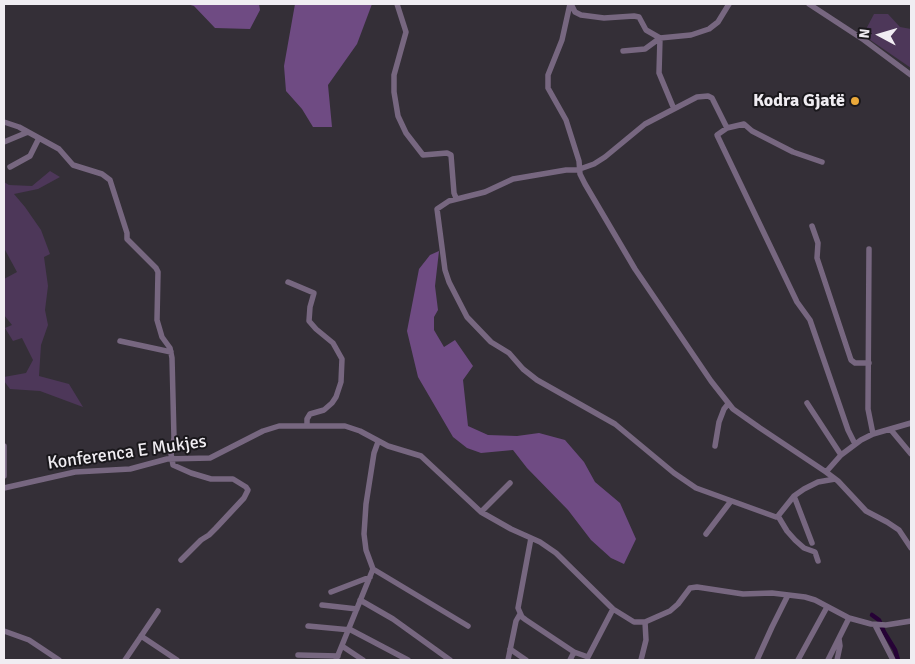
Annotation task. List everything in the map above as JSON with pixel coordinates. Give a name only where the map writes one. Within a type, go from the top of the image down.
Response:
[{"type":"street","points":[[397,4],[406,32],[394,75],[394,92],[398,116],[403,130],[423,155],[448,153],[451,155],[456,198]]},
{"type":"street","points":[[571,4],[575,12],[581,15],[604,18],[639,17],[646,30],[660,38]]},
{"type":"street","points":[[571,4],[558,51],[549,71],[547,81],[550,93],[566,120],[584,184],[635,269],[728,404],[746,419],[835,479],[860,507],[898,530],[911,548]]},
{"type":"street","points":[[623,51],[645,49],[660,38],[691,35],[710,29],[718,22],[729,4]]},
{"type":"street","points":[[809,4],[819,6],[911,75]]},
{"type":"street","points":[[660,38],[658,69],[674,109]]},
{"type":"street","points":[[727,128],[714,100],[708,96],[697,98],[645,124],[599,162],[580,170],[513,180],[489,191],[456,198],[437,209],[442,257],[449,282],[462,309],[472,323],[496,346],[509,353],[523,369],[537,380],[615,424],[691,485],[774,518],[778,516],[794,496],[812,484],[835,479]]},
{"type":"street","points":[[4,122],[19,127],[59,149],[73,165],[102,174],[110,180],[127,233],[127,239],[156,268],[157,320],[162,337],[171,352],[174,432],[173,465],[190,473],[211,479],[233,479],[248,490],[244,498],[211,534],[201,540],[181,560]]},
{"type":"street","points":[[822,162],[793,152],[752,131],[744,124],[727,128],[717,136],[797,302],[810,320],[848,430],[855,444]]},
{"type":"street","points":[[4,142],[28,132]]},
{"type":"street","points":[[10,167],[30,156],[39,138]]},
{"type":"street","points":[[812,226],[818,243],[817,258],[851,360],[855,363],[869,363]]},
{"type":"street","points":[[869,249],[868,410],[873,434]]},
{"type":"street","points":[[288,282],[314,293],[309,321],[333,343],[342,359],[341,382],[336,397],[324,410],[310,414],[307,419],[307,426]]},
{"type":"street","points":[[120,341],[171,352]]},
{"type":"street","points":[[807,403],[841,455]]},
{"type":"street","points":[[715,446],[719,422],[728,404]]},
{"type":"street","points":[[826,472],[841,455],[855,444],[873,434],[911,423]]},
{"type":"street","name":"Konferenca E Mukjes","points":[[4,446],[5,487],[75,472],[124,470],[172,458],[210,458],[272,428],[286,426],[345,426],[360,431],[388,446],[421,456],[481,512],[552,550],[564,559],[613,609],[631,621],[645,622]]},
{"type":"street","points":[[891,430],[911,454]]},
{"type":"street","points":[[298,655],[337,658],[370,577],[373,569],[366,550],[364,534],[366,504],[374,454],[378,442]]},
{"type":"street","points":[[481,512],[510,484]]},
{"type":"street","points":[[794,496],[812,543]]},
{"type":"street","points":[[706,534],[731,501]]},
{"type":"street","points":[[778,516],[795,540],[804,548],[815,552],[818,561]]},
{"type":"street","points":[[531,538],[518,608],[520,614],[526,620],[574,652],[586,657],[590,655],[613,609]]},
{"type":"street","points":[[373,569],[468,626]]},
{"type":"street","points":[[331,592],[370,577]]},
{"type":"street","points":[[640,660],[646,640],[645,622],[675,608],[687,591],[694,587],[710,587],[743,594],[788,595],[810,598],[849,618],[880,625],[911,621]]},
{"type":"street","points":[[757,660],[788,595]]},
{"type":"street","points":[[360,600],[393,619],[450,660]]},
{"type":"street","points":[[322,605],[357,608]]},
{"type":"street","points":[[798,660],[827,606]]},
{"type":"street","points":[[125,660],[158,611]]},
{"type":"street","points":[[508,660],[516,621],[520,614]]},
{"type":"street","points":[[828,660],[849,618]]},
{"type":"street","points":[[880,625],[893,660]]},
{"type":"street","points":[[308,626],[348,629],[408,660]]},
{"type":"street","points":[[4,631],[29,640],[59,660]]},
{"type":"street","points":[[141,636],[177,660]]},
{"type":"street","points":[[838,639],[840,646],[838,660]]},
{"type":"street","points":[[342,646],[364,660]]},
{"type":"street","points":[[510,648],[526,660]]},
{"type":"street","points":[[570,660],[574,652]]},
{"type":"shaded area","points":[[187,4],[259,4],[260,10],[250,29],[215,28],[194,6]]},
{"type":"shaded area","points":[[295,4],[372,4],[357,44],[328,85],[332,127],[313,127],[302,109],[286,91],[284,66]]},
{"type":"shaded area","points":[[874,14],[888,14],[900,27],[911,29],[911,68],[863,35]]},
{"type":"shaded area","points":[[50,171],[60,177],[38,189],[14,194],[41,230],[50,254],[44,257],[48,286],[45,310],[48,325],[41,345],[39,376],[69,384],[83,407],[40,391],[10,389],[4,381],[4,377],[26,373],[33,360],[22,338],[13,341],[5,328],[12,325],[4,315],[4,279],[17,272],[4,248],[4,182],[9,185],[32,186]]},
{"type":"shaded area","points":[[439,251],[435,286],[438,310],[434,317],[434,330],[444,347],[455,340],[473,366],[463,380],[468,426],[488,435],[517,436],[539,433],[565,440],[584,462],[595,482],[620,503],[636,539],[624,564],[611,558],[591,540],[568,510],[527,468],[513,450],[481,453],[467,448],[453,437],[418,377],[407,331],[419,269],[430,255]]},
{"type":"waterway","points":[[872,615],[879,620],[895,650],[898,660]]},
{"type":"place","name":"Kodra Gjatë","points":[[855,101]]}]
